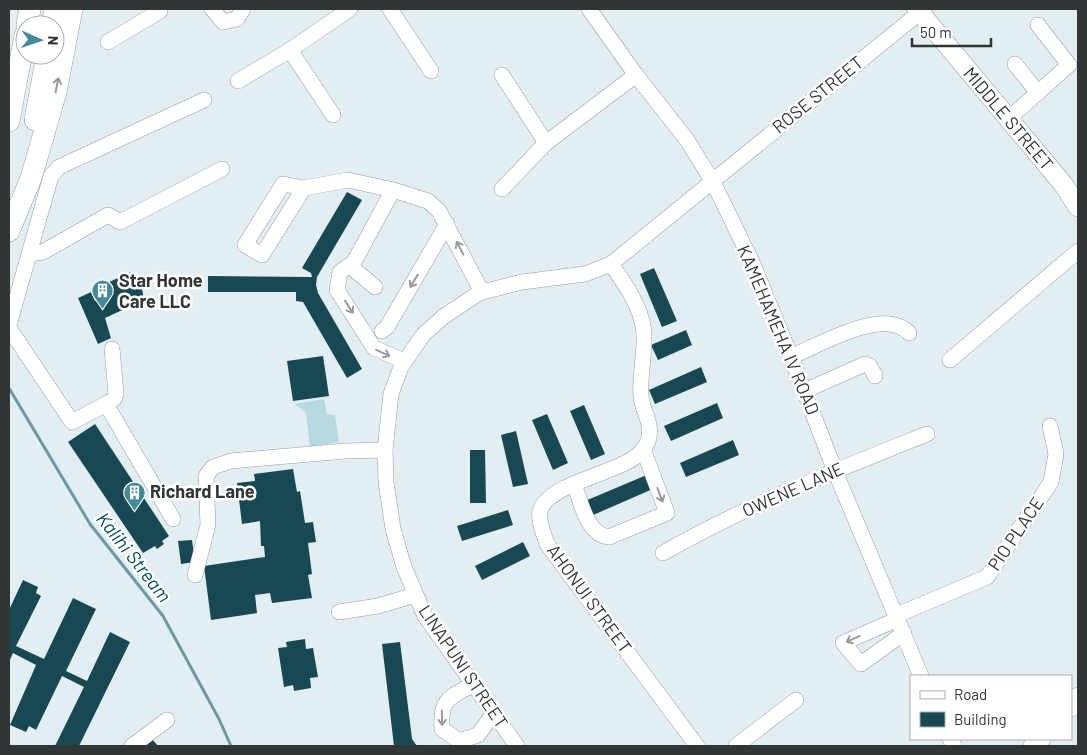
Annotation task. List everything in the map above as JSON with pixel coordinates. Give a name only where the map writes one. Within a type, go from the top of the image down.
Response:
[{"type":"highway","points":[[9,231],[34,169],[56,92],[72,9]]},
{"type":"highway","points":[[9,121],[19,65]]},
{"type":"highway","points":[[9,217],[37,111],[45,65]]},
{"type":"main road","name":"MIDDLE STREET","points":[[920,10],[1063,184],[1078,207]]},
{"type":"street","points":[[108,42],[160,11],[159,9]]},
{"type":"street","points":[[212,9],[223,22],[237,19],[243,9]]},
{"type":"street","points":[[390,9],[431,71]]},
{"type":"street","name":"KAMEHAMEHA IV ROAD","points":[[589,9],[636,75],[687,140],[713,182],[752,262],[792,357],[835,471],[921,675]]},
{"type":"street","name":"ROSE STREET","points":[[713,182],[920,10]]},
{"type":"street","points":[[238,80],[290,50],[340,12]]},
{"type":"street","points":[[1008,119],[1069,65],[1038,26]]},
{"type":"street","points":[[290,50],[333,115]]},
{"type":"street","points":[[1015,64],[1038,93]]},
{"type":"street","points":[[502,75],[546,143]]},
{"type":"street","points":[[502,189],[546,143],[636,75]]},
{"type":"street","points":[[112,349],[116,394],[114,400],[72,422],[9,327],[51,176],[59,167],[204,100]]},
{"type":"street","points":[[30,254],[43,252],[108,215],[114,221],[120,222],[222,169]]},
{"type":"street","points":[[304,188],[262,255],[245,245],[284,184],[304,188],[348,180],[428,200],[443,215],[482,292]]},
{"type":"street","name":"LINAPUNI STREET","points":[[517,746],[425,616],[404,567],[393,529],[386,482],[385,450],[391,394],[404,361],[423,335],[443,317],[482,292],[522,282],[585,274],[611,264],[713,182]]},
{"type":"street","points":[[393,190],[350,266],[340,272],[337,290],[374,348],[404,361]]},
{"type":"street","points":[[382,331],[387,326],[447,224]]},
{"type":"street","points":[[950,360],[1078,251]]},
{"type":"street","points":[[574,484],[593,530],[602,537],[608,537],[667,513],[643,449],[649,438],[650,423],[641,398],[643,324],[635,299],[611,264]]},
{"type":"street","points":[[350,266],[375,287]]},
{"type":"street","points":[[792,357],[873,323],[889,323],[909,333]]},
{"type":"street","points":[[804,391],[865,364],[870,366],[875,376]]},
{"type":"street","points":[[106,404],[173,520]]},
{"type":"street","name":"PIO PLACE","points":[[899,622],[987,577],[1051,482],[1056,454],[1050,426]]},
{"type":"street","name":"OWENE LANE","points":[[664,553],[712,525],[835,471],[926,434]]},
{"type":"street","name":"AHONUI STREET","points":[[643,449],[629,460],[574,484],[548,498],[540,512],[547,544],[697,746]]},
{"type":"street","points":[[195,574],[208,525],[206,476],[213,467],[231,461],[345,451],[385,450]]},
{"type":"street","points":[[339,612],[378,606],[416,595]]},
{"type":"street","points":[[472,685],[451,696],[441,710],[442,729],[459,741],[478,735],[493,714]]},
{"type":"street","points":[[736,746],[796,700]]},
{"type":"street","points":[[132,746],[167,720]]},
{"type":"shaded area","points":[[324,399],[327,414],[335,415],[339,442],[310,447],[306,413],[295,404]]},
{"type":"building","points":[[347,192],[362,200],[317,277],[316,285],[318,293],[362,369],[347,378],[303,302],[296,301],[296,292],[208,292],[208,276],[312,277],[311,273],[302,268]]},
{"type":"building","points":[[654,268],[677,321],[662,327],[640,274]]},
{"type":"building","name":"Star Home Care LLC","points":[[131,272],[137,285],[141,283],[144,300],[105,318],[111,338],[98,344],[78,298],[91,292],[95,301],[101,298],[96,288]]},
{"type":"building","points":[[686,330],[692,345],[658,360],[651,345]]},
{"type":"building","points":[[323,356],[329,396],[293,401],[287,361]]},
{"type":"building","points":[[701,367],[707,382],[655,404],[649,390]]},
{"type":"building","points":[[717,403],[723,418],[671,441],[664,426]]},
{"type":"building","points":[[584,405],[605,454],[591,460],[570,411]]},
{"type":"building","points":[[547,414],[568,463],[553,470],[532,420]]},
{"type":"building","name":"Richard Lane","points":[[95,424],[169,536],[162,541],[164,544],[157,549],[155,546],[143,553],[68,442]]},
{"type":"building","points":[[516,431],[528,484],[513,487],[501,435]]},
{"type":"building","points":[[733,440],[739,455],[686,477],[680,463]]},
{"type":"building","points":[[470,450],[485,450],[486,503],[470,503]]},
{"type":"building","points":[[293,469],[297,492],[300,491],[305,523],[313,522],[316,542],[308,543],[312,574],[308,575],[312,598],[272,603],[270,593],[255,595],[257,613],[211,620],[204,566],[265,557],[264,546],[261,546],[260,521],[242,524],[237,483],[255,481],[254,474]]},
{"type":"building","points":[[649,474],[655,488],[591,516],[585,501]]},
{"type":"building","points":[[508,510],[513,525],[462,541],[457,526]]},
{"type":"building","points":[[192,540],[195,562],[181,564],[178,541]]},
{"type":"building","points":[[523,542],[530,556],[482,580],[475,566]]},
{"type":"building","points":[[23,580],[38,587],[36,593],[41,596],[16,646],[44,659],[73,598],[96,609],[66,671],[87,681],[110,632],[130,642],[79,746],[55,746],[84,687],[62,676],[36,730],[29,726],[26,732],[10,725],[36,665],[13,653],[9,662],[9,610]]},
{"type":"building","points":[[305,639],[306,649],[313,648],[318,677],[310,678],[311,688],[294,691],[293,685],[284,687],[278,648],[287,647],[286,642]]},
{"type":"building","points":[[400,642],[412,739],[417,746],[394,746],[382,644]]},
{"type":"building","points":[[152,739],[158,746],[143,746]]},
{"type":"waterway","name":"Kalihi Stream","points":[[9,388],[90,524],[163,616],[219,719],[231,746]]},
{"type":"place","name":"Star Home Care LLC","points":[[103,310]]},
{"type":"place","name":"Richard Lane","points":[[134,511]]}]
